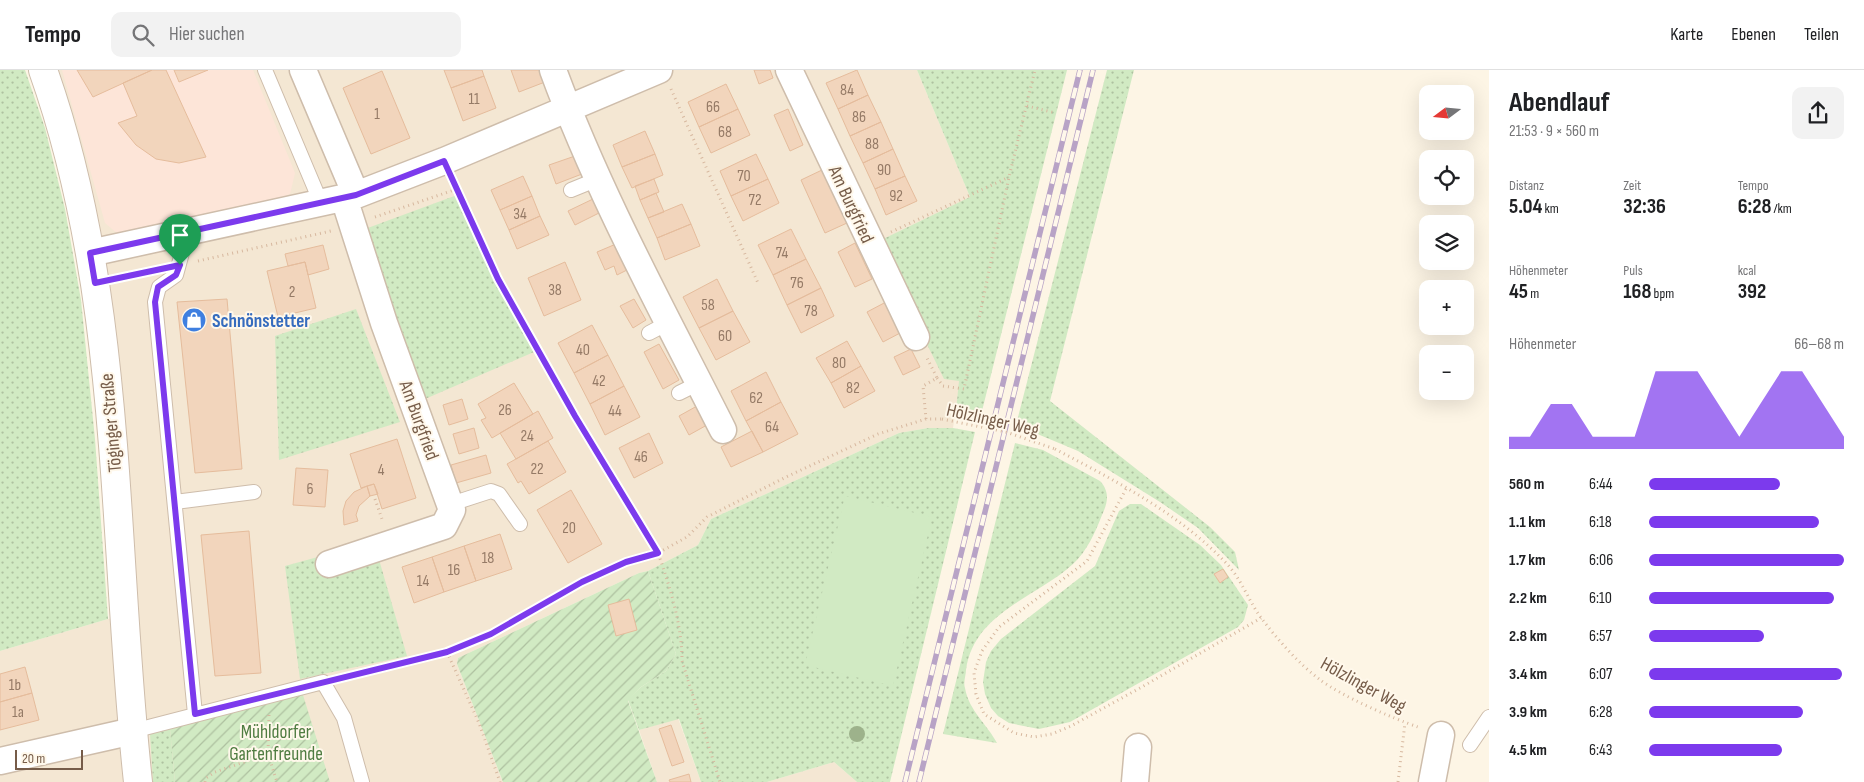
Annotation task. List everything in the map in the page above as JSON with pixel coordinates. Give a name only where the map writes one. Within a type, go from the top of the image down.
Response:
[{"type":"street","name":"Töginger Straße","points":[[43,70],[66,146],[95,283],[108,383],[138,782]]},
{"type":"street","name":"Am Burgfried","points":[[303,70],[340,199],[353,225],[384,323],[450,504]]},
{"type":"street","points":[[553,70],[568,110],[624,236],[658,328],[689,388],[723,430]]},
{"type":"street","name":"Am Burgfried","points":[[789,70],[916,337]]},
{"type":"street","points":[[90,253],[340,199],[444,161],[568,110],[665,78]]},
{"type":"street","points":[[329,564],[444,526],[452,510],[450,504]]},
{"type":"street","points":[[0,761],[133,731]]},
{"type":"street","points":[[1432,782],[1441,735]]},
{"type":"street","points":[[1134,782],[1138,747]]},
{"type":"lane","points":[[265,70],[340,199]]},
{"type":"lane","points":[[571,190],[598,179]]},
{"type":"lane","points":[[181,233],[180,265],[176,275],[158,287],[155,302],[195,714]]},
{"type":"lane","points":[[450,504],[491,491],[500,494],[520,524]]},
{"type":"lane","points":[[174,502],[254,492]]},
{"type":"lane","points":[[133,731],[269,694],[323,682],[344,718],[362,782]]},
{"type":"lane","points":[[1470,745],[1489,717]]},
{"type":"path","points":[[916,337],[943,386],[964,389],[1009,177],[1035,70]]},
{"type":"path","points":[[665,78],[758,283]]},
{"type":"path","points":[[1027,106],[1056,113]]},
{"type":"path","points":[[444,161],[498,279],[575,416],[658,553],[667,578],[678,626],[682,645],[682,661],[720,782]]},
{"type":"path","points":[[870,242],[1009,177]]},
{"type":"path","points":[[95,283],[238,254],[353,225],[457,189]]},
{"type":"path","points":[[926,419],[923,386],[937,378]]},
{"type":"path","name":"Hölzlinger Weg","points":[[323,682],[447,652],[491,634],[600,574],[626,562],[658,553],[687,537],[707,517],[784,478],[878,434],[926,419],[942,419],[1006,432],[1055,449],[1099,472],[1161,509],[1208,546],[1229,566],[1261,618],[1286,646],[1321,680],[1405,723],[1441,735]]},
{"type":"path","points":[[1126,489],[1087,561],[999,627],[982,651],[974,674],[976,694],[984,714],[1014,733],[1034,737],[1052,734],[1071,726],[1140,688],[1261,618]]},
{"type":"path","points":[[447,652],[479,724],[500,782]]},
{"type":"path","points":[[269,694],[268,754],[277,782]]},
{"type":"path","points":[[1398,782],[1405,723]]},
{"type":"path","points":[[205,782],[206,778],[215,772],[268,754]]},
{"type":"shaded area","points":[[58,70],[917,70],[970,197],[960,380],[953,428],[928,428],[899,433],[711,519],[698,545],[648,571],[639,573],[458,658],[457,664],[503,782],[0,782],[0,651],[108,619],[139,614],[129,487],[105,269],[67,101]]},
{"type":"shaded area","points":[[62,70],[253,70],[295,173],[290,194],[272,202],[118,234],[105,223]]},
{"type":"shaded area","points":[[678,718],[701,782],[657,782],[639,730]]},
{"type":"shaded area","points":[[834,762],[857,782],[767,782]]},
{"type":"green space","points":[[0,70],[25,70],[45,128],[65,209],[81,300],[95,439],[108,619],[0,651]]},
{"type":"green space","points":[[917,70],[1067,70],[981,415],[956,410],[959,381],[944,379],[877,242],[970,197]]},
{"type":"green space","points":[[1107,70],[1134,70],[1050,401],[1210,527],[1235,552],[1239,570],[1198,528],[1160,502],[1078,451],[1016,425]]},
{"type":"green space","points":[[457,195],[496,279],[534,352],[425,399],[365,229]]},
{"type":"green space","points":[[356,309],[400,422],[279,460],[275,336]]},
{"type":"green space","points":[[928,428],[953,428],[975,432],[890,782],[857,782],[834,762],[767,782],[701,782],[679,719],[639,730],[628,700],[641,687],[666,671],[676,654],[648,571],[698,545],[711,519],[899,433]]},
{"type":"green space","points":[[1015,443],[1043,450],[1100,481],[1107,493],[1107,501],[1093,535],[1078,559],[1058,576],[994,620],[981,634],[971,650],[964,686],[970,704],[997,743],[943,734]]},
{"type":"green space","points":[[845,496],[932,517],[893,686],[805,665]]},
{"type":"green space","points":[[1130,504],[1141,504],[1200,545],[1221,565],[1248,605],[1244,620],[1238,627],[1070,722],[1039,729],[1009,723],[998,716],[991,708],[985,694],[983,682],[986,662],[991,651],[1001,639],[1095,566],[1119,511]]},
{"type":"green space","points":[[325,555],[378,556],[407,656],[300,679],[285,566]]},
{"type":"green space","points":[[648,571],[676,654],[666,671],[641,687],[628,701],[657,782],[503,782],[457,664],[458,658],[639,573]]},
{"type":"green space","name":"Mühldorfer Gartenfreunde","points":[[303,695],[330,782],[175,782],[170,729]]},
{"type":"green space","points":[[170,729],[175,782],[153,782],[150,734]]},
{"type":"building","points":[[77,70],[152,70],[93,97]]},
{"type":"building","points":[[152,70],[166,70],[206,157],[179,163],[156,159],[136,145],[118,123],[137,116],[123,83]]},
{"type":"building","points":[[174,70],[208,70],[179,82]]},
{"type":"building","points":[[444,70],[482,70],[484,76],[451,88]]},
{"type":"building","points":[[511,70],[540,70],[545,82],[519,92]]},
{"type":"building","points":[[754,70],[770,70],[773,78],[759,84]]},
{"type":"building","points":[[857,70],[868,95],[838,109],[826,83]]},
{"type":"building","points":[[382,71],[410,138],[371,154],[343,88]]},
{"type":"building","points":[[484,76],[496,108],[463,121],[451,88]]},
{"type":"building","points":[[726,84],[738,109],[699,127],[688,102]]},
{"type":"building","points":[[868,95],[881,122],[850,136],[838,109]]},
{"type":"building","points":[[738,109],[750,135],[711,153],[699,127]]},
{"type":"building","points":[[788,109],[803,145],[790,151],[774,115]]},
{"type":"building","points":[[881,122],[893,149],[863,163],[850,136]]},
{"type":"building","points":[[645,131],[655,154],[622,167],[613,145]]},
{"type":"building","points":[[893,149],[905,176],[875,189],[863,163]]},
{"type":"building","points":[[655,154],[663,175],[632,188],[622,167]]},
{"type":"building","points":[[756,154],[768,179],[731,196],[720,171]]},
{"type":"building","points":[[575,156],[582,174],[556,184],[549,165]]},
{"type":"building","points":[[822,170],[847,223],[825,233],[801,180]]},
{"type":"building","points":[[523,176],[532,196],[500,210],[491,190]]},
{"type":"building","points":[[905,176],[917,201],[886,215],[875,189]]},
{"type":"building","points":[[654,179],[659,192],[640,200],[635,186]]},
{"type":"building","points":[[768,179],[779,203],[743,221],[731,196]]},
{"type":"building","points":[[656,193],[664,212],[648,218],[640,200]]},
{"type":"building","points":[[532,196],[540,216],[509,230],[500,210]]},
{"type":"building","points":[[593,199],[599,213],[575,225],[568,211]]},
{"type":"building","points":[[682,204],[691,224],[657,238],[648,218]]},
{"type":"building","points":[[540,216],[549,235],[517,249],[509,230]]},
{"type":"building","points":[[691,224],[700,246],[665,260],[657,238]]},
{"type":"building","points":[[791,229],[806,259],[773,275],[758,245]]},
{"type":"building","points":[[855,243],[872,279],[855,287],[838,252]]},
{"type":"building","points":[[616,244],[627,270],[617,275],[614,266],[605,270],[597,252]]},
{"type":"building","points":[[323,245],[329,269],[308,275],[305,262],[288,266],[285,254]]},
{"type":"building","points":[[806,259],[821,288],[787,305],[773,275]]},
{"type":"building","points":[[305,262],[316,308],[278,317],[267,271]]},
{"type":"building","points":[[565,262],[581,300],[544,316],[528,278]]},
{"type":"building","points":[[717,279],[733,311],[699,328],[683,297]]},
{"type":"building","points":[[821,288],[834,316],[801,333],[787,305]]},
{"type":"building","points":[[227,299],[242,469],[195,473],[177,302]]},
{"type":"building","points":[[634,299],[646,320],[633,328],[620,306]]},
{"type":"building","points":[[886,302],[902,332],[883,342],[867,312]]},
{"type":"building","points":[[733,311],[750,342],[716,360],[699,328]]},
{"type":"building","points":[[592,325],[608,355],[574,373],[558,343]]},
{"type":"building","points":[[847,341],[861,366],[831,383],[816,358]]},
{"type":"building","points":[[659,344],[679,380],[663,389],[644,352]]},
{"type":"building","points":[[911,349],[920,367],[903,375],[894,357]]},
{"type":"building","points":[[608,355],[624,386],[590,404],[574,373]]},
{"type":"building","points":[[861,366],[875,391],[844,408],[831,383]]},
{"type":"building","points":[[766,372],[781,402],[746,421],[731,391]]},
{"type":"building","points":[[514,383],[533,414],[492,438],[481,420],[486,418],[478,404]]},
{"type":"building","points":[[624,386],[640,417],[605,435],[590,404]]},
{"type":"building","points":[[462,399],[468,419],[449,425],[443,405]]},
{"type":"building","points":[[781,402],[798,434],[763,452],[746,421]]},
{"type":"building","points":[[697,406],[707,425],[689,435],[679,416]]},
{"type":"building","points":[[538,411],[553,438],[516,459],[500,433]]},
{"type":"building","points":[[474,428],[479,448],[459,454],[453,434]]},
{"type":"building","points":[[752,431],[763,452],[731,467],[721,447]]},
{"type":"building","points":[[649,433],[663,463],[634,478],[619,448]]},
{"type":"building","points":[[397,439],[416,498],[382,509],[374,484],[361,488],[350,454]]},
{"type":"building","points":[[548,441],[566,472],[529,494],[521,481],[518,483],[507,464]]},
{"type":"building","points":[[486,455],[491,473],[456,483],[451,465]]},
{"type":"building","points":[[296,468],[328,470],[325,507],[293,505]]},
{"type":"building","points":[[374,484],[378,494],[370,496],[367,486]]},
{"type":"building","points":[[367,486],[370,496],[359,506],[356,515],[358,521],[344,525],[343,511],[346,501],[354,492]]},
{"type":"building","points":[[571,490],[602,544],[568,563],[537,510]]},
{"type":"building","points":[[249,531],[261,673],[215,676],[201,535]]},
{"type":"building","points":[[500,534],[512,569],[476,581],[464,546]]},
{"type":"building","points":[[464,546],[476,581],[444,592],[432,557]]},
{"type":"building","points":[[432,557],[444,592],[414,603],[402,567]]},
{"type":"building","points":[[1223,569],[1228,577],[1220,583],[1214,574]]},
{"type":"building","points":[[629,599],[637,630],[616,636],[608,605]]},
{"type":"building","points":[[25,667],[32,693],[0,702],[0,674]]},
{"type":"building","points":[[32,693],[39,720],[0,730],[0,702]]},
{"type":"building","points":[[671,725],[684,762],[672,766],[659,729]]},
{"type":"building","points":[[689,774],[691,782],[670,782],[669,780]]},
{"type":"railway","points":[[905,782],[1080,70]]},
{"type":"railway","points":[[919,782],[1093,70]]},
{"type":"place","name":"Schnönstetter","points":[[194,320]]},
{"type":"route","points":[[444,161],[498,279],[575,416],[658,553],[626,562],[582,582],[491,634],[447,652],[269,694],[195,714],[155,302],[158,287],[176,275],[180,265],[95,283],[90,253],[356,195],[444,161]]}]
